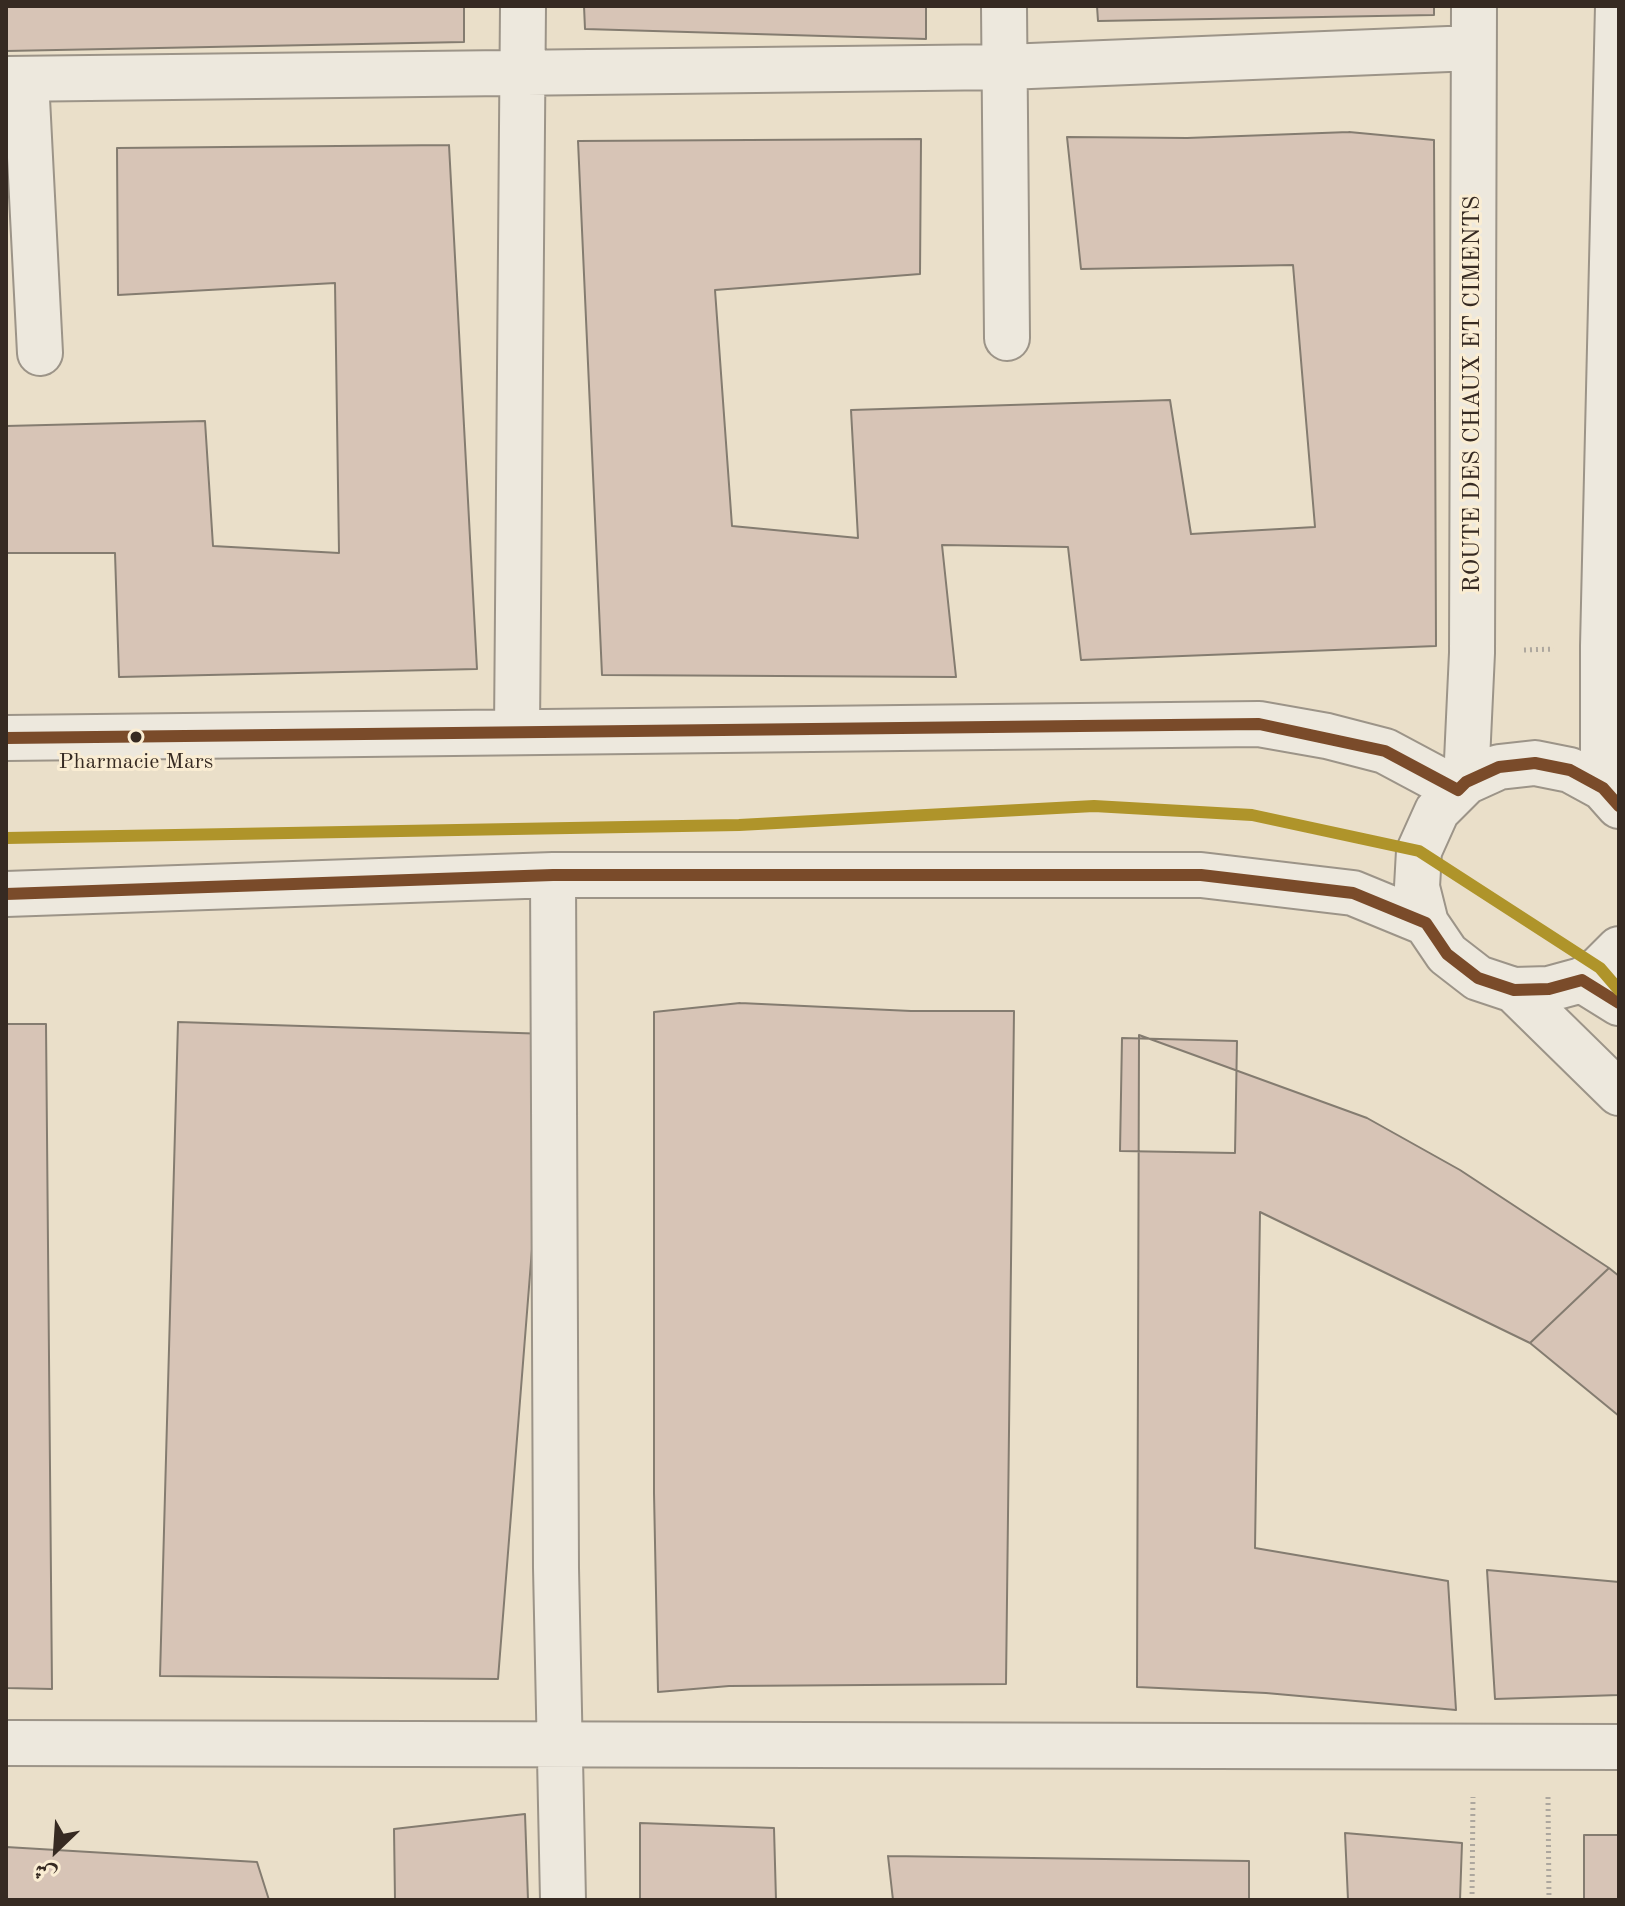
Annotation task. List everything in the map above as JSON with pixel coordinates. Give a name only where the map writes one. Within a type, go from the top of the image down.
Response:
[{"type":"street","points":[[517,730],[525,75],[523,6]]},
{"type":"street","points":[[1004,6],[1007,338]]},
{"type":"street","points":[[1611,797],[1603,646],[1618,6]]},
{"type":"street","points":[[40,353],[16,79],[1006,67],[1474,27]]},
{"type":"street","name":"ROUTE DES CHAUX ET CIMENTS","points":[[1462,786],[1472,653],[1474,27]]},
{"type":"street","points":[[6,738],[1259,724],[1327,736],[1385,751],[1462,786]]},
{"type":"street","points":[[1611,797],[1570,770],[1535,763],[1499,767],[1462,786],[1431,820],[1419,851],[1417,887],[1426,923],[1447,954],[1478,978],[1514,990],[1549,989],[1582,980],[1619,949]]},
{"type":"street","points":[[6,894],[553,875],[1201,875],[1353,893],[1426,923]]},
{"type":"street","points":[[553,875],[563,1900]]},
{"type":"street","points":[[1582,980],[1619,1003]]},
{"type":"street","points":[[1514,990],[1619,1093]]},
{"type":"street","points":[[6,1743],[1619,1747]]},
{"type":"path","points":[[1472,653],[1603,646]]},
{"type":"path","points":[[1472,1900],[1474,1747]]},
{"type":"path","points":[[1548,1747],[1549,1900]]},
{"type":"building","points":[[6,6],[464,6],[464,42],[6,51]]},
{"type":"building","points":[[584,6],[926,6],[926,39],[585,29]]},
{"type":"building","points":[[1097,6],[1434,6],[1434,15],[1098,21]]},
{"type":"building","points":[[1349,132],[1434,140],[1436,646],[1081,660],[1068,547],[942,545],[956,677],[602,675],[578,141],[921,139],[920,274],[715,290],[732,526],[858,538],[851,410],[1170,400],[1191,534],[1315,527],[1293,265],[1081,269],[1067,137],[1187,138]]},
{"type":"building","points":[[449,145],[477,669],[119,677],[115,553],[6,553],[6,426],[205,421],[213,546],[339,553],[335,283],[118,295],[117,148]]},
{"type":"building","points":[[740,1003],[911,1011],[1014,1011],[1006,1684],[729,1686],[658,1692],[654,1493],[654,1012]]},
{"type":"building","points":[[178,1022],[549,1034],[498,1679],[160,1676]]},
{"type":"building","points":[[6,1024],[46,1024],[52,1689],[6,1688]]},
{"type":"building","points":[[1139,1035],[1367,1118],[1460,1170],[1609,1268],[1530,1343],[1260,1212],[1255,1548],[1448,1581],[1456,1710],[1266,1693],[1137,1687]]},
{"type":"building","points":[[1122,1038],[1237,1041],[1235,1153],[1120,1151]]},
{"type":"building","points":[[1609,1268],[1619,1276],[1619,1416],[1530,1343]]},
{"type":"building","points":[[1487,1570],[1619,1582],[1619,1695],[1495,1699]]},
{"type":"building","points":[[525,1814],[528,1900],[395,1900],[394,1829]]},
{"type":"building","points":[[640,1823],[774,1828],[776,1900],[640,1900]]},
{"type":"building","points":[[1345,1833],[1462,1843],[1460,1900],[1348,1900]]},
{"type":"building","points":[[1584,1835],[1619,1835],[1619,1900],[1584,1900]]},
{"type":"building","points":[[6,1847],[257,1862],[269,1900],[6,1900]]},
{"type":"building","points":[[888,1856],[1249,1861],[1249,1900],[893,1900]]},
{"type":"transit line","points":[[6,738],[1259,724],[1385,751],[1458,790],[1466,782],[1499,767],[1535,763],[1570,770],[1603,788],[1619,806]]},
{"type":"transit line","points":[[6,838],[739,825],[1094,806],[1252,815],[1419,851],[1600,968],[1619,990]]},
{"type":"transit line","points":[[6,894],[553,875],[1201,875],[1353,893],[1426,923],[1447,954],[1478,978],[1514,990],[1549,989],[1582,980],[1619,1003]]},
{"type":"place","name":"Pharmacie Mars","points":[[136,737]]}]
